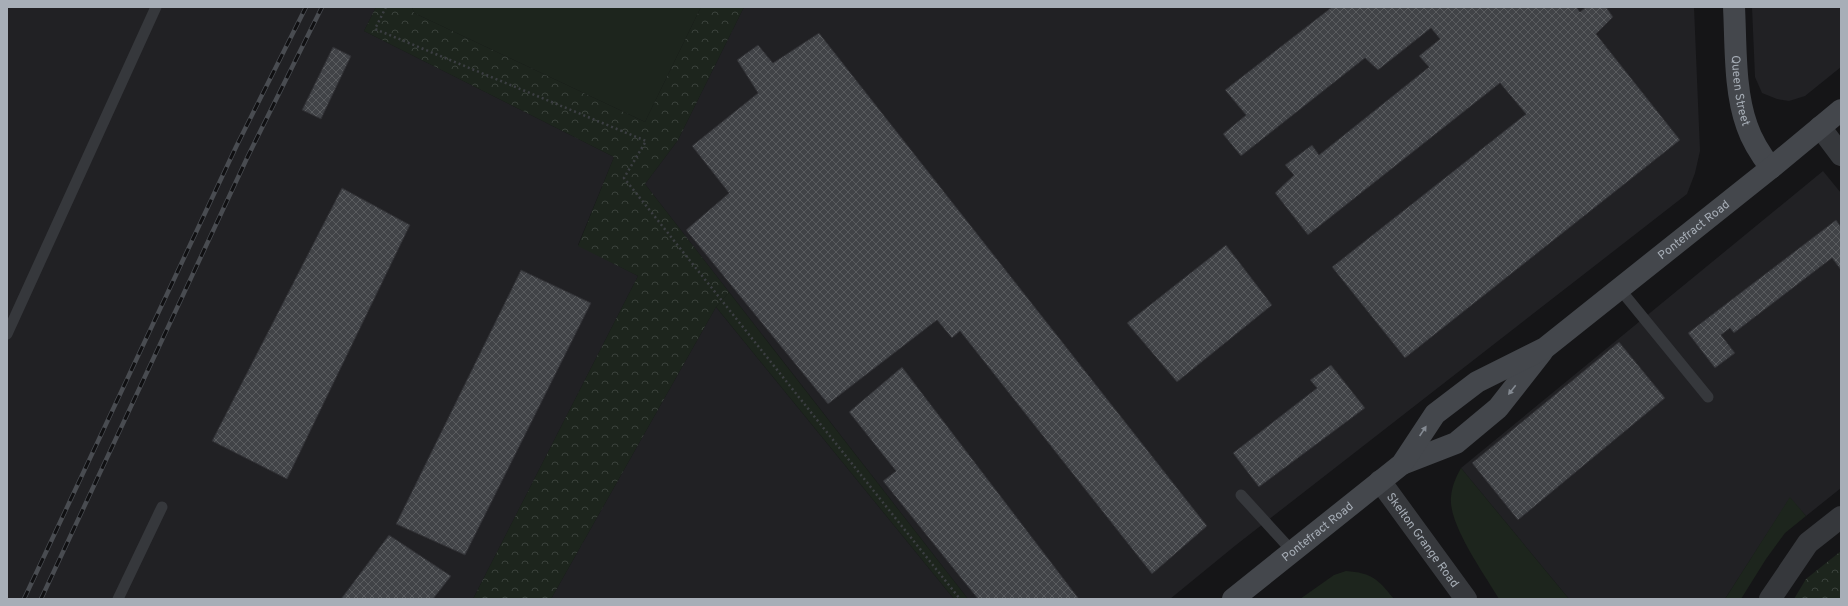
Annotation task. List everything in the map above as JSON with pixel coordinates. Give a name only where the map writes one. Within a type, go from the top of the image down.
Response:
[{"type":"main road","name":"Queen Street","points":[[1734,7],[1740,100],[1747,126],[1753,139],[1771,168]]},
{"type":"main road","name":"Pontefract Road","points":[[1402,464],[1436,414],[1477,382],[1545,348],[1771,168],[1841,110]]},
{"type":"main road","name":"Pontefract Road","points":[[1233,599],[1402,464],[1456,443],[1498,408],[1545,348]]},
{"type":"street","points":[[1820,127],[1841,155]]},
{"type":"street","name":"Skelton Grange Road","points":[[1380,481],[1466,599]]},
{"type":"street","points":[[1770,599],[1808,543],[1841,517]]},
{"type":"lane","points":[[7,334],[156,7]]},
{"type":"lane","points":[[1620,288],[1708,397]]},
{"type":"lane","points":[[1241,495],[1293,552]]},
{"type":"lane","points":[[118,599],[162,507]]},
{"type":"path","points":[[386,7],[375,29],[646,141],[624,178],[960,599]]},
{"type":"shaded area","points":[[7,7],[376,7],[364,31],[614,157],[578,245],[638,276],[473,599],[7,599]]},
{"type":"shaded area","points":[[744,7],[1694,7],[1700,151],[1695,173],[1687,194],[1236,545],[1170,599],[968,599],[645,184],[678,140]]},
{"type":"shaded area","points":[[1752,7],[1841,7],[1841,67],[1805,96],[1789,101],[1777,99],[1762,93],[1755,77]]},
{"type":"shaded area","points":[[1823,171],[1841,193],[1841,488],[1806,516],[1790,498],[1725,599],[1569,599],[1461,468]]},
{"type":"shaded area","points":[[716,307],[954,599],[551,599]]},
{"type":"green space","points":[[376,7],[412,7],[414,13],[645,122],[701,7],[744,7],[678,140],[645,184],[729,292],[716,307],[551,599],[473,599],[638,276],[578,246],[614,157],[364,31]]},
{"type":"green space","points":[[412,7],[701,7],[645,122],[414,13]]},
{"type":"green space","points":[[729,292],[968,599],[954,599],[716,307]]},
{"type":"green space","points":[[1461,468],[1569,599],[1499,599],[1461,535],[1455,521],[1451,497],[1454,482]]},
{"type":"green space","points":[[1790,497],[1806,516],[1785,533],[1766,559],[1741,599],[1725,599]]},
{"type":"green space","points":[[1841,551],[1841,599],[1794,599],[1806,579]]},
{"type":"green space","points":[[1346,571],[1362,573],[1374,578],[1394,599],[1300,599],[1334,575]]},
{"type":"building","points":[[1332,7],[1576,7],[1580,12],[1586,7],[1606,7],[1613,17],[1596,34],[1680,140],[1405,358],[1332,267],[1526,114],[1500,83],[1308,235],[1275,193],[1294,175],[1285,165],[1312,145],[1319,155],[1429,67],[1419,56],[1440,39],[1431,28],[1378,70],[1365,58],[1241,156],[1223,134],[1246,115],[1225,90]]},
{"type":"building","points":[[819,33],[1207,526],[1152,574],[960,331],[952,338],[937,320],[828,404],[686,230],[729,193],[692,146],[758,93],[737,60],[758,45],[773,63]]},
{"type":"building","points":[[333,47],[351,56],[321,119],[302,110]]},
{"type":"building","points":[[342,188],[410,225],[287,479],[212,441]]},
{"type":"building","points":[[1836,220],[1841,227],[1841,270],[1832,258],[1734,333],[1730,328],[1721,335],[1735,353],[1715,368],[1688,333]]},
{"type":"building","points":[[1226,245],[1272,305],[1177,382],[1127,323]]},
{"type":"building","points":[[521,270],[591,303],[465,555],[396,524]]},
{"type":"building","points":[[1619,342],[1665,398],[1518,520],[1472,463]]},
{"type":"building","points":[[1331,365],[1365,408],[1259,487],[1233,453],[1317,388],[1310,380]]},
{"type":"building","points":[[902,367],[1079,599],[978,599],[883,481],[896,471],[849,412]]},
{"type":"building","points":[[389,535],[451,576],[433,599],[341,599]]},
{"type":"railway","points":[[24,599],[236,147],[306,7]]},
{"type":"railway","points":[[41,599],[248,156],[322,7]]}]
